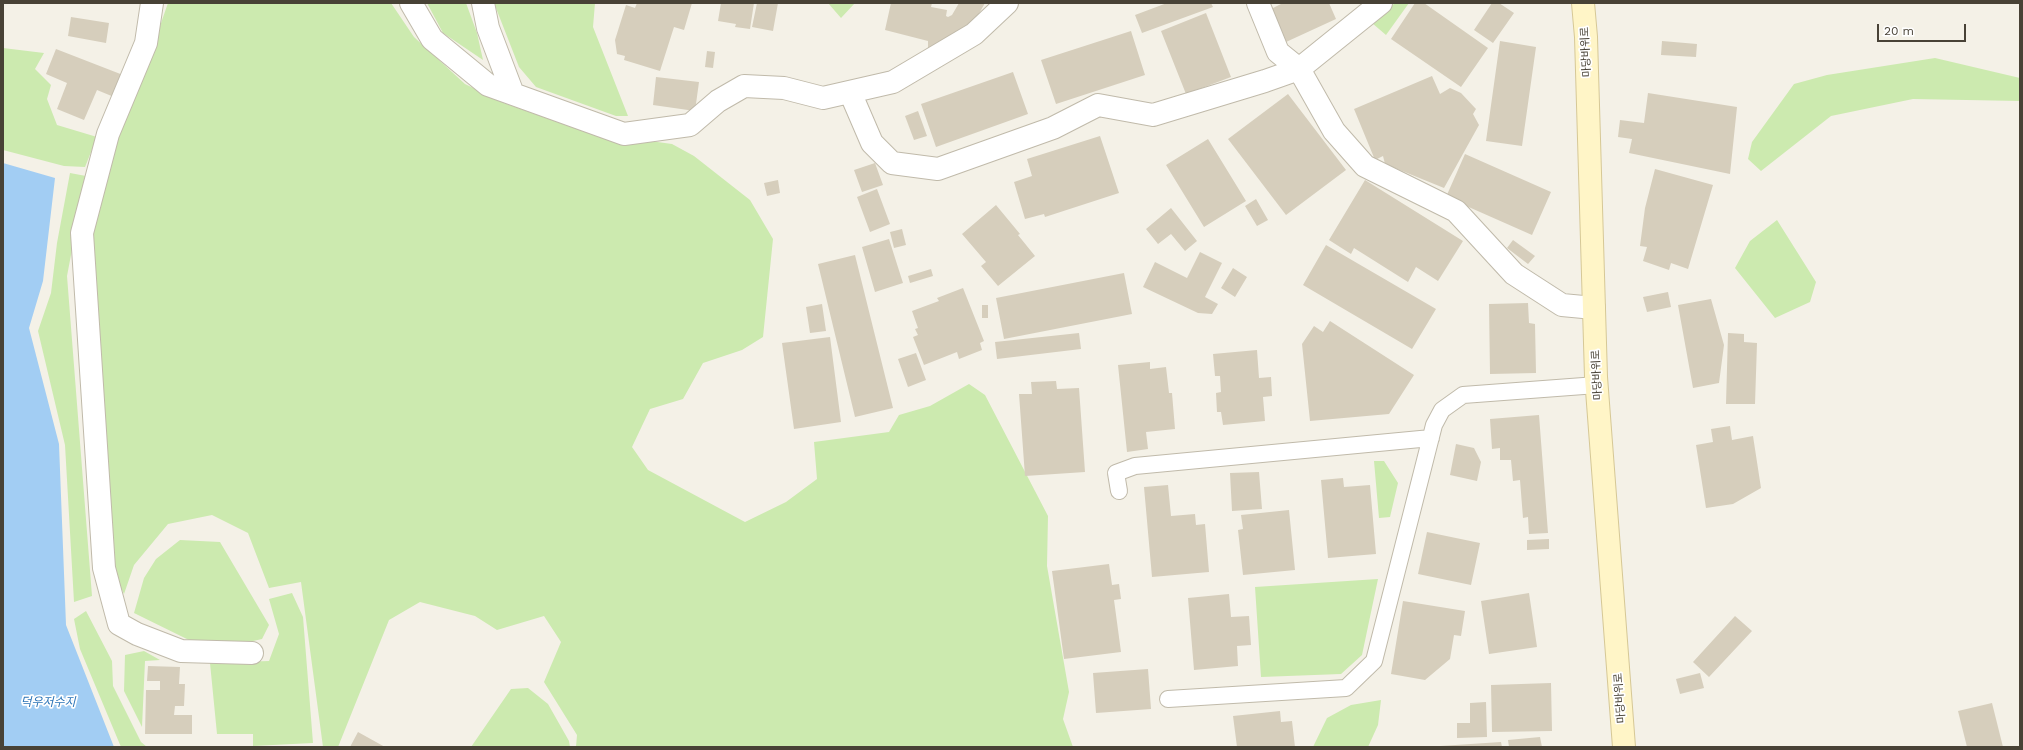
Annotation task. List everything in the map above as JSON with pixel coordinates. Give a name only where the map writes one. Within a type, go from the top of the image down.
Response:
[{"type":"main road","name":"마당바위로","points":[[1582,3],[1586,37],[1597,385],[1624,747]]},
{"type":"street","points":[[152,3],[146,43],[108,134],[82,233],[104,568],[119,624],[131,631],[181,651],[252,653]]},
{"type":"street","points":[[411,3],[432,39],[488,85],[624,134],[690,125],[718,101],[744,86],[784,88],[823,98],[893,82],[974,34],[1008,3]]},
{"type":"street","points":[[483,3],[488,28],[513,94]]},
{"type":"street","points":[[1258,3],[1278,52],[1299,69],[1334,131],[1365,166],[1456,211],[1514,274],[1562,305],[1594,308]]},
{"type":"street","points":[[850,92],[872,143],[892,163],[938,169],[1053,128],[1098,105],[1153,115],[1265,81],[1299,69],[1381,3]]},
{"type":"lane","points":[[1168,699],[1346,688],[1374,661],[1434,425],[1442,410],[1463,395],[1597,385]]},
{"type":"lane","points":[[1119,491],[1116,472],[1135,466],[1431,438]]},
{"type":"green space","points":[[168,3],[391,3],[414,37],[465,84],[504,103],[585,132],[672,144],[694,156],[750,200],[773,239],[763,337],[742,350],[703,363],[683,399],[650,409],[632,447],[648,470],[745,522],[786,502],[817,479],[814,442],[889,432],[899,415],[930,406],[969,384],[985,395],[1048,516],[1047,566],[1069,692],[1063,719],[1073,747],[576,747],[577,735],[544,682],[561,642],[544,616],[497,630],[475,616],[420,602],[389,620],[338,747],[323,747],[301,582],[269,588],[248,533],[212,515],[168,524],[134,565],[124,594],[115,575],[90,209],[139,86]]},
{"type":"green space","points":[[427,3],[466,3],[477,33],[483,60],[443,33]]},
{"type":"green space","points":[[494,3],[595,3],[593,27],[628,116],[616,116],[536,87],[519,67]]},
{"type":"green space","points":[[828,3],[855,3],[841,18]]},
{"type":"green space","points":[[1395,3],[1409,3],[1386,35],[1372,23]]},
{"type":"green space","points":[[3,48],[44,53],[35,69],[51,85],[47,99],[57,125],[97,137],[85,167],[64,166],[3,150]]},
{"type":"green space","points":[[1935,58],[2020,78],[2020,101],[1913,99],[1831,116],[1761,171],[1748,159],[1752,142],[1794,84],[1827,75]]},
{"type":"green space","points":[[70,173],[86,176],[67,276],[92,596],[74,602],[65,445],[38,331],[51,293],[57,243]]},
{"type":"green space","points":[[1777,220],[1816,282],[1810,302],[1775,318],[1735,268],[1750,241]]},
{"type":"green space","points":[[1374,461],[1384,461],[1398,483],[1390,517],[1379,518]]},
{"type":"green space","points":[[180,540],[220,542],[269,625],[262,639],[240,644],[195,643],[134,613],[144,578],[156,559]]},
{"type":"green space","points":[[1378,579],[1362,655],[1341,674],[1261,677],[1255,587]]},
{"type":"green space","points":[[292,593],[303,617],[313,743],[253,746],[253,734],[217,734],[210,663],[269,661],[279,634],[269,599]]},
{"type":"green space","points":[[86,611],[112,661],[113,686],[141,742],[147,747],[121,747],[80,649],[74,619]]},
{"type":"green space","points":[[144,651],[160,660],[145,661],[142,727],[124,691],[125,655]]},
{"type":"green space","points":[[528,688],[548,704],[569,741],[570,747],[471,747],[511,689]]},
{"type":"green space","points":[[1381,700],[1378,725],[1368,747],[1313,747],[1327,718],[1351,705]]},
{"type":"water","name":"덕우저수지","points":[[3,163],[55,178],[43,281],[29,328],[59,444],[66,625],[114,747],[3,747]]},
{"type":"building","points":[[637,3],[692,3],[684,30],[674,27],[660,71],[624,60],[625,56],[617,54],[615,40],[626,5],[635,8]]},
{"type":"building","points":[[721,3],[754,3],[750,29],[735,27],[736,24],[718,21]]},
{"type":"building","points":[[757,3],[778,3],[773,31],[752,27]]},
{"type":"building","points":[[891,3],[932,3],[931,7],[947,10],[946,16],[948,17],[952,15],[959,3],[985,3],[972,26],[956,42],[943,39],[942,43],[940,41],[939,53],[928,53],[928,41],[885,30]]},
{"type":"building","points":[[1167,3],[1211,3],[1213,7],[1142,33],[1135,15]]},
{"type":"building","points":[[1283,3],[1329,3],[1336,19],[1286,42],[1271,9]]},
{"type":"building","points":[[1415,3],[1424,3],[1488,48],[1461,87],[1391,39]]},
{"type":"building","points":[[1492,3],[1499,3],[1514,13],[1493,43],[1474,30]]},
{"type":"building","points":[[1206,13],[1231,77],[1186,94],[1161,31]]},
{"type":"building","points":[[71,17],[109,23],[106,43],[68,36]]},
{"type":"building","points":[[1131,31],[1145,75],[1056,104],[1041,60]]},
{"type":"building","points":[[1500,41],[1536,47],[1522,146],[1486,141]]},
{"type":"building","points":[[1662,41],[1697,44],[1696,57],[1661,55]]},
{"type":"building","points":[[56,49],[123,75],[114,97],[97,90],[84,120],[57,109],[67,83],[46,74]]},
{"type":"building","points":[[707,51],[715,52],[713,68],[705,67]]},
{"type":"building","points":[[1013,72],[1028,114],[936,147],[921,104]]},
{"type":"building","points":[[1432,76],[1440,94],[1450,88],[1461,93],[1476,109],[1473,114],[1479,125],[1444,188],[1385,164],[1383,156],[1375,160],[1354,109]]},
{"type":"building","points":[[656,77],[699,82],[695,111],[653,105]]},
{"type":"building","points":[[1648,93],[1737,107],[1730,174],[1629,153],[1632,139],[1618,137],[1620,120],[1644,123]]},
{"type":"building","points":[[1288,94],[1346,170],[1286,215],[1228,139]]},
{"type":"building","points":[[918,111],[927,136],[914,140],[905,116]]},
{"type":"building","points":[[1100,136],[1119,193],[1045,217],[1044,214],[1025,219],[1014,182],[1032,176],[1027,159]]},
{"type":"building","points":[[1208,139],[1246,201],[1204,227],[1166,165]]},
{"type":"building","points":[[1465,154],[1551,192],[1532,235],[1446,197]]},
{"type":"building","points":[[875,163],[883,185],[862,192],[854,170]]},
{"type":"building","points":[[1655,169],[1713,185],[1688,269],[1671,263],[1669,270],[1643,261],[1647,247],[1640,246],[1645,208]]},
{"type":"building","points":[[778,180],[780,193],[767,196],[764,183]]},
{"type":"building","points":[[1365,180],[1463,241],[1438,281],[1416,267],[1408,282],[1354,248],[1351,254],[1329,240]]},
{"type":"building","points":[[877,189],[890,224],[870,232],[857,197]]},
{"type":"building","points":[[1256,199],[1268,220],[1257,226],[1245,206]]},
{"type":"building","points":[[996,205],[1020,234],[1018,235],[1035,256],[998,286],[981,266],[986,262],[962,234]]},
{"type":"building","points":[[1171,208],[1197,241],[1185,251],[1171,234],[1158,244],[1146,229]]},
{"type":"building","points":[[902,229],[906,245],[894,248],[890,232]]},
{"type":"building","points":[[889,239],[903,283],[875,292],[862,247]]},
{"type":"building","points":[[1513,240],[1535,256],[1528,264],[1507,248]]},
{"type":"building","points":[[1326,245],[1436,309],[1412,349],[1303,285]]},
{"type":"building","points":[[1200,252],[1222,263],[1205,297],[1218,304],[1212,314],[1198,313],[1143,287],[1155,262],[1187,278]]},
{"type":"building","points":[[855,255],[893,408],[855,417],[818,264]]},
{"type":"building","points":[[1233,268],[1247,277],[1235,297],[1221,288]]},
{"type":"building","points":[[931,269],[933,276],[910,283],[908,276]]},
{"type":"building","points":[[1124,273],[1132,314],[1004,339],[996,298]]},
{"type":"building","points":[[963,288],[984,341],[980,343],[982,350],[959,359],[957,352],[924,365],[913,337],[918,335],[915,329],[918,328],[912,311],[939,301],[937,298]]},
{"type":"building","points":[[1668,292],[1671,307],[1647,312],[1643,297]]},
{"type":"building","points":[[1711,299],[1724,345],[1719,383],[1693,388],[1678,305]]},
{"type":"building","points":[[1528,303],[1529,323],[1535,324],[1536,373],[1490,374],[1489,304]]},
{"type":"building","points":[[822,304],[826,331],[810,333],[806,307]]},
{"type":"building","points":[[982,305],[988,305],[988,318],[982,318]]},
{"type":"building","points":[[1330,321],[1414,375],[1389,414],[1310,421],[1302,344],[1314,326],[1323,332]]},
{"type":"building","points":[[1079,333],[1081,349],[997,359],[995,342]]},
{"type":"building","points":[[1728,333],[1744,334],[1744,342],[1757,343],[1755,404],[1726,404]]},
{"type":"building","points":[[830,337],[841,422],[794,429],[782,343]]},
{"type":"building","points":[[1257,350],[1259,378],[1271,377],[1272,396],[1263,397],[1265,421],[1223,425],[1221,412],[1217,412],[1216,393],[1221,392],[1220,376],[1215,376],[1213,354]]},
{"type":"building","points":[[916,353],[926,380],[908,387],[898,359]]},
{"type":"building","points":[[1150,362],[1150,369],[1166,367],[1169,393],[1172,393],[1175,429],[1146,432],[1148,449],[1127,452],[1118,365]]},
{"type":"building","points":[[1056,381],[1057,389],[1079,388],[1085,472],[1025,476],[1019,394],[1032,394],[1031,382]]},
{"type":"building","points":[[1539,415],[1548,533],[1529,534],[1528,517],[1523,518],[1520,480],[1513,481],[1511,460],[1500,460],[1500,448],[1492,449],[1490,419]]},
{"type":"building","points":[[1730,426],[1732,440],[1753,436],[1761,488],[1733,504],[1706,508],[1696,445],[1713,442],[1711,429]]},
{"type":"building","points":[[1456,444],[1474,448],[1481,462],[1477,481],[1450,475]]},
{"type":"building","points":[[1259,472],[1262,509],[1232,511],[1230,473]]},
{"type":"building","points":[[1343,478],[1344,487],[1370,485],[1376,554],[1328,558],[1321,480]]},
{"type":"building","points":[[1168,485],[1171,516],[1195,514],[1196,525],[1205,524],[1209,572],[1152,577],[1144,487]]},
{"type":"building","points":[[1289,510],[1295,570],[1243,575],[1238,530],[1243,529],[1241,515]]},
{"type":"building","points":[[1427,532],[1480,543],[1471,585],[1418,574]]},
{"type":"building","points":[[1549,539],[1549,549],[1527,550],[1527,540]]},
{"type":"building","points":[[1109,564],[1112,585],[1119,584],[1121,599],[1114,600],[1121,652],[1064,659],[1052,571]]},
{"type":"building","points":[[1529,593],[1537,647],[1489,654],[1481,601]]},
{"type":"building","points":[[1229,594],[1231,617],[1249,616],[1251,645],[1237,646],[1238,666],[1194,670],[1188,598]]},
{"type":"building","points":[[1403,601],[1465,611],[1461,636],[1454,635],[1450,659],[1425,680],[1391,674]]},
{"type":"building","points":[[1735,616],[1752,631],[1709,677],[1693,662]]},
{"type":"building","points":[[148,666],[180,667],[179,684],[185,684],[184,706],[175,706],[174,715],[192,715],[192,734],[145,734],[146,690],[160,690],[160,681],[147,681]]},
{"type":"building","points":[[1148,669],[1151,709],[1096,713],[1093,673]]},
{"type":"building","points":[[1700,673],[1704,688],[1680,694],[1676,679]]},
{"type":"building","points":[[1551,683],[1552,731],[1492,732],[1491,685]]},
{"type":"building","points":[[1486,702],[1487,737],[1457,738],[1457,723],[1470,723],[1470,703]]},
{"type":"building","points":[[1992,703],[2003,747],[1967,747],[1958,711]]},
{"type":"building","points":[[1280,711],[1281,722],[1292,721],[1295,747],[1237,747],[1233,716]]},
{"type":"building","points":[[358,732],[385,747],[350,747]]},
{"type":"building","points":[[1540,737],[1542,747],[1509,747],[1508,740]]},
{"type":"building","points":[[1501,742],[1502,747],[1440,747],[1440,746]]}]
